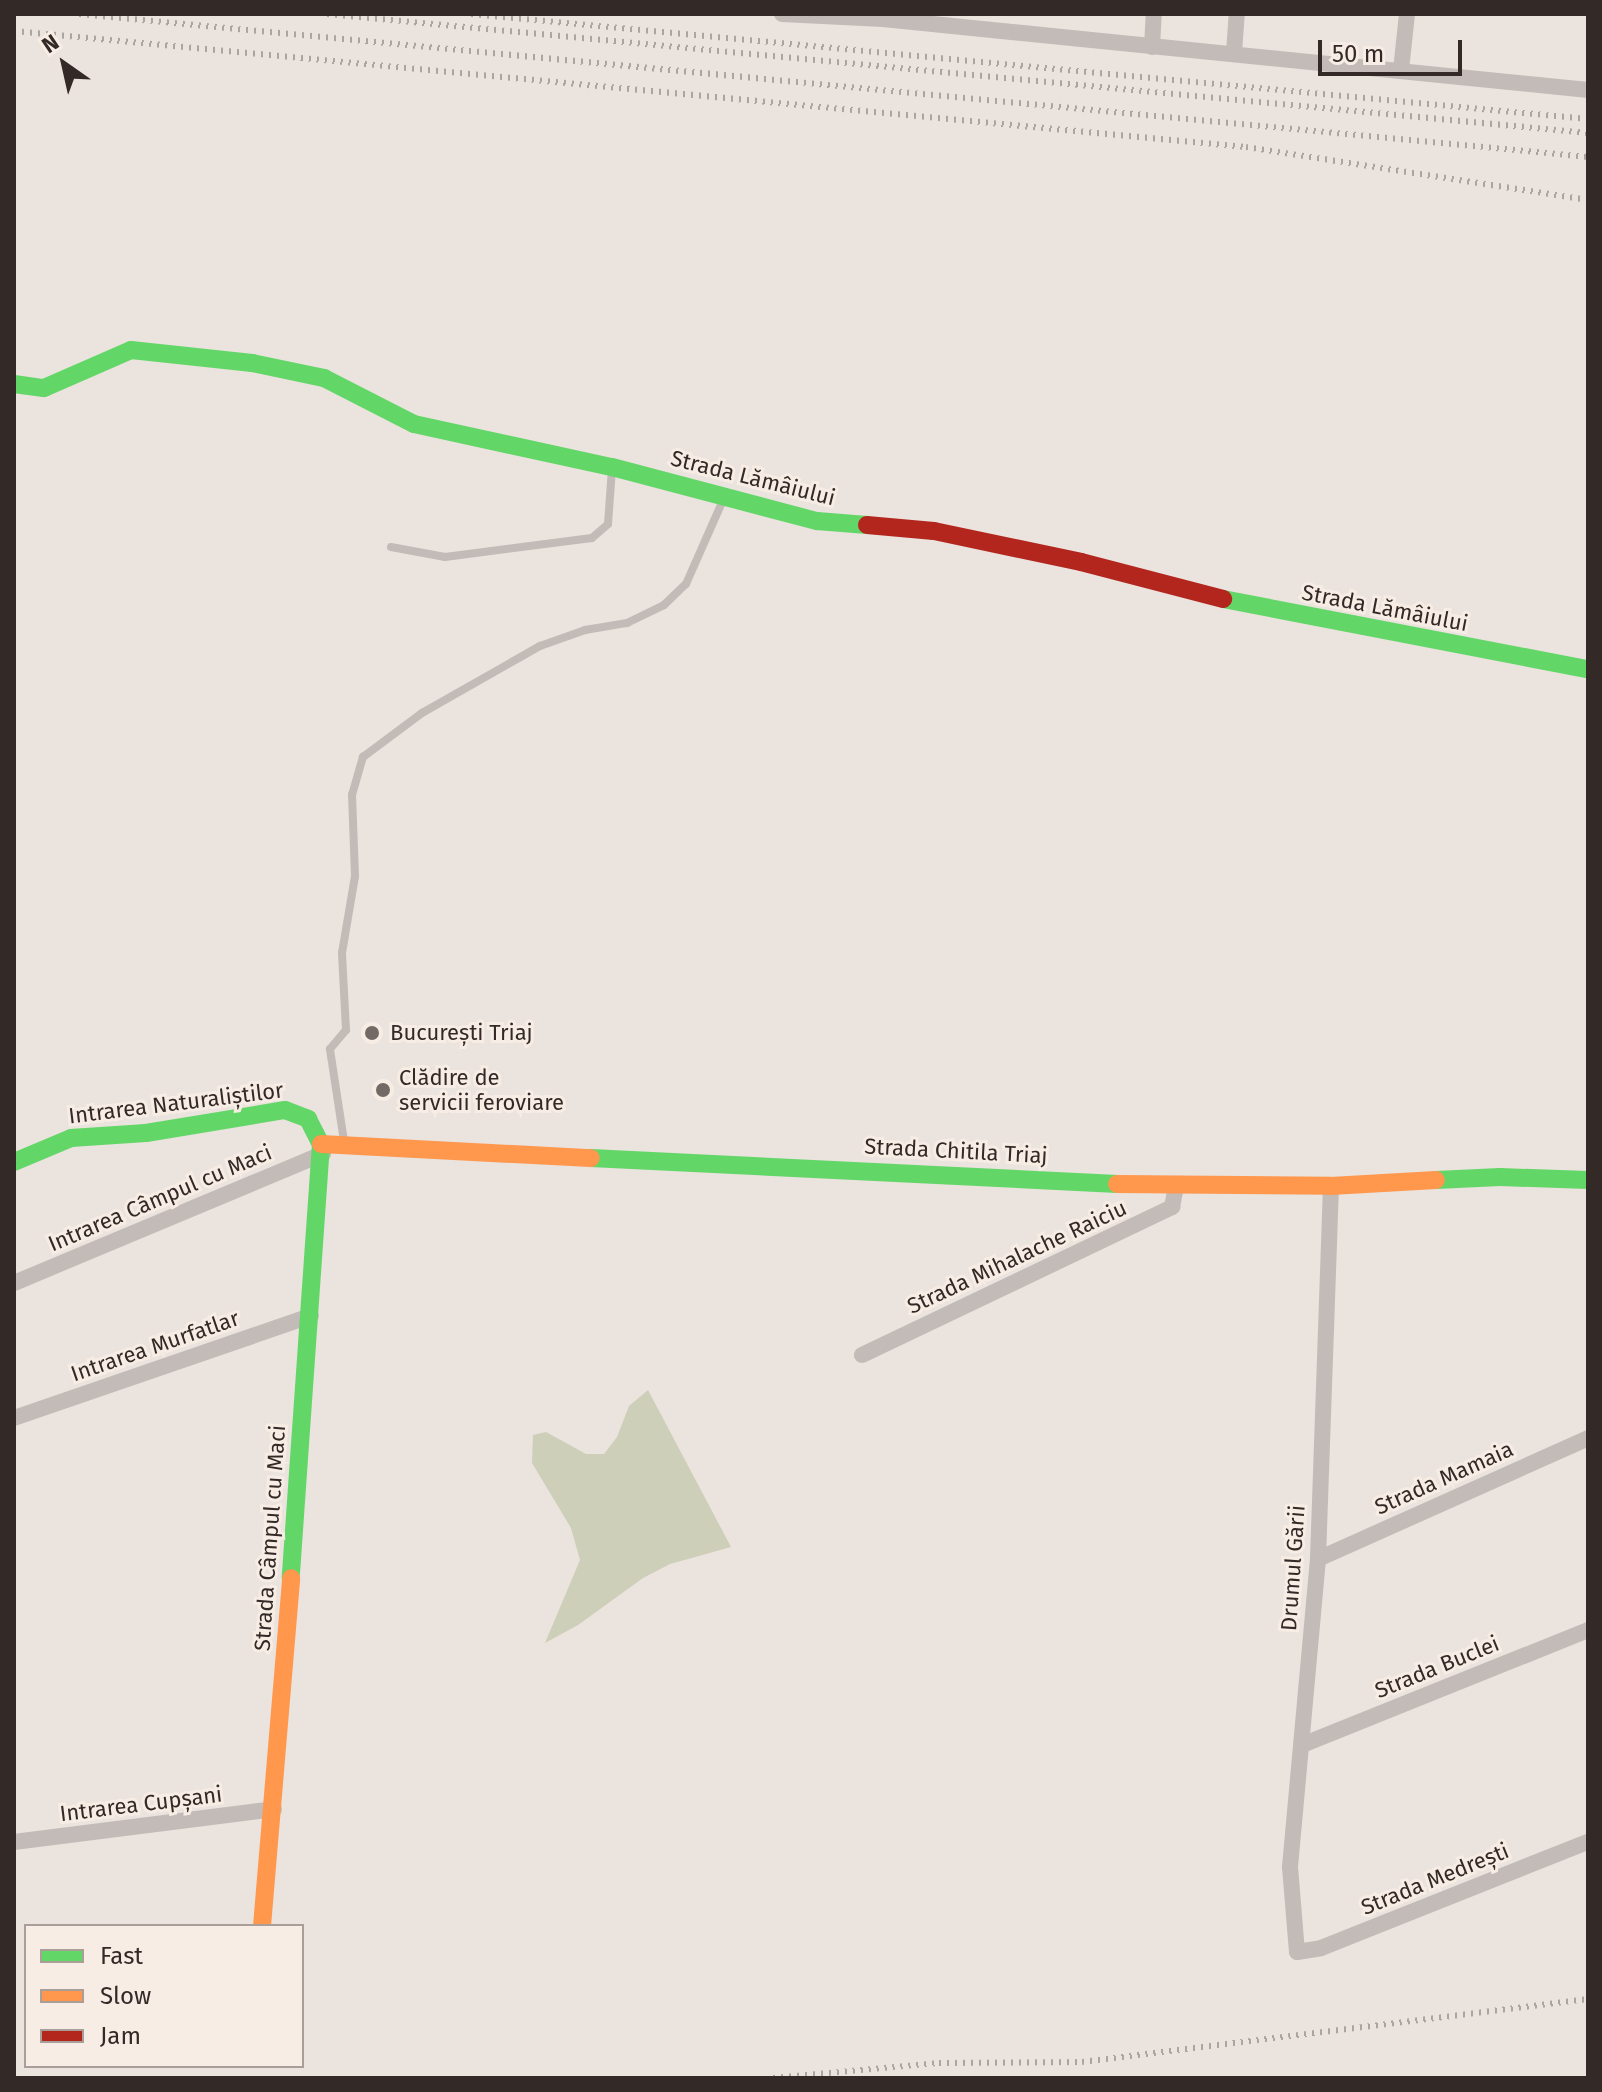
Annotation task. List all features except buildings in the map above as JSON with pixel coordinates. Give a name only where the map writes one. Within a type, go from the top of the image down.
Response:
[{"type":"street","points":[[782,14],[994,22],[1152,47],[1588,90]]},
{"type":"street","points":[[1152,47],[1154,14]]},
{"type":"street","points":[[1234,53],[1237,14]]},
{"type":"street","points":[[1401,70],[1407,14]]},
{"type":"street","name":"Strada Lămâiului","points":[[14,384],[44,388],[131,350],[252,363],[324,378],[414,424],[612,467],[817,521],[934,531],[1081,562],[1195,594],[1588,669]]},
{"type":"street","name":"Intrarea Naturaliștilor","points":[[14,1162],[71,1138],[146,1133],[285,1110],[308,1119],[322,1149]]},
{"type":"street","name":"Strada Chitila Triaj","points":[[322,1149],[344,1142],[1176,1187],[1331,1186],[1500,1177],[1588,1180]]},
{"type":"street","name":"Intrarea Câmpul cu Maci","points":[[14,1283],[322,1149]]},
{"type":"street","name":"Strada Câmpul cu Maci","points":[[262,1924],[274,1809],[322,1149]]},
{"type":"street","name":"Drumul Gării","points":[[1297,1952],[1290,1880],[1318,1559],[1331,1186]]},
{"type":"street","name":"Strada Mihalache Raiciu","points":[[862,1355],[1172,1207],[1176,1187]]},
{"type":"street","name":"Intrarea Murfatlar","points":[[14,1418],[311,1316]]},
{"type":"street","name":"Strada Mamaia","points":[[1318,1559],[1588,1438]]},
{"type":"street","name":"Strada Buclei","points":[[1302,1745],[1588,1630]]},
{"type":"street","name":"Intrarea Cupșani","points":[[14,1842],[274,1809]]},
{"type":"street","name":"Strada Medrești","points":[[1297,1952],[1321,1948],[1588,1842]]},
{"type":"lane","points":[[391,547],[445,557],[592,538],[608,524],[612,467]]},
{"type":"lane","points":[[344,1142],[330,1049],[346,1030],[342,953],[355,876],[351,813],[353,782],[363,757],[422,713],[540,646],[585,630],[627,623],[664,605],[686,584],[725,497]]},
{"type":"green space","points":[[648,1390],[731,1547],[670,1564],[643,1578],[578,1625],[545,1643],[580,1560],[571,1528],[532,1463],[533,1435],[546,1432],[586,1454],[604,1454],[617,1437],[629,1406]]},
{"type":"railway","points":[[79,14],[1588,157]]},
{"type":"railway","points":[[327,14],[1588,133]]},
{"type":"railway","points":[[471,14],[1588,119]]},
{"type":"railway","points":[[14,31],[1246,147],[1588,200]]},
{"type":"railway","points":[[773,2078],[939,2063],[1082,2062],[1588,1999]]},
{"type":"traffic: fast","points":[[14,384],[44,388],[131,350],[252,363],[324,378],[414,424],[612,467],[817,521],[867,525]]},
{"type":"traffic: fast","points":[[1223,599],[1588,669]]},
{"type":"traffic: fast","points":[[14,1162],[71,1138],[146,1133],[285,1110],[308,1119],[321,1144],[291,1578]]},
{"type":"traffic: fast","points":[[591,1158],[1117,1184]]},
{"type":"traffic: fast","points":[[1436,1180],[1500,1177],[1588,1180]]},
{"type":"traffic: slow","points":[[321,1144],[591,1158]]},
{"type":"traffic: slow","points":[[1117,1184],[1331,1186],[1436,1180]]},
{"type":"traffic: slow","points":[[262,1924],[291,1578]]},
{"type":"traffic: jam","points":[[867,525],[934,531],[1081,562],[1223,599]]},
{"type":"place","name":"București Triaj","points":[[372,1033]]},
{"type":"place","name":"Clădire de servicii feroviare","points":[[383,1090]]}]
